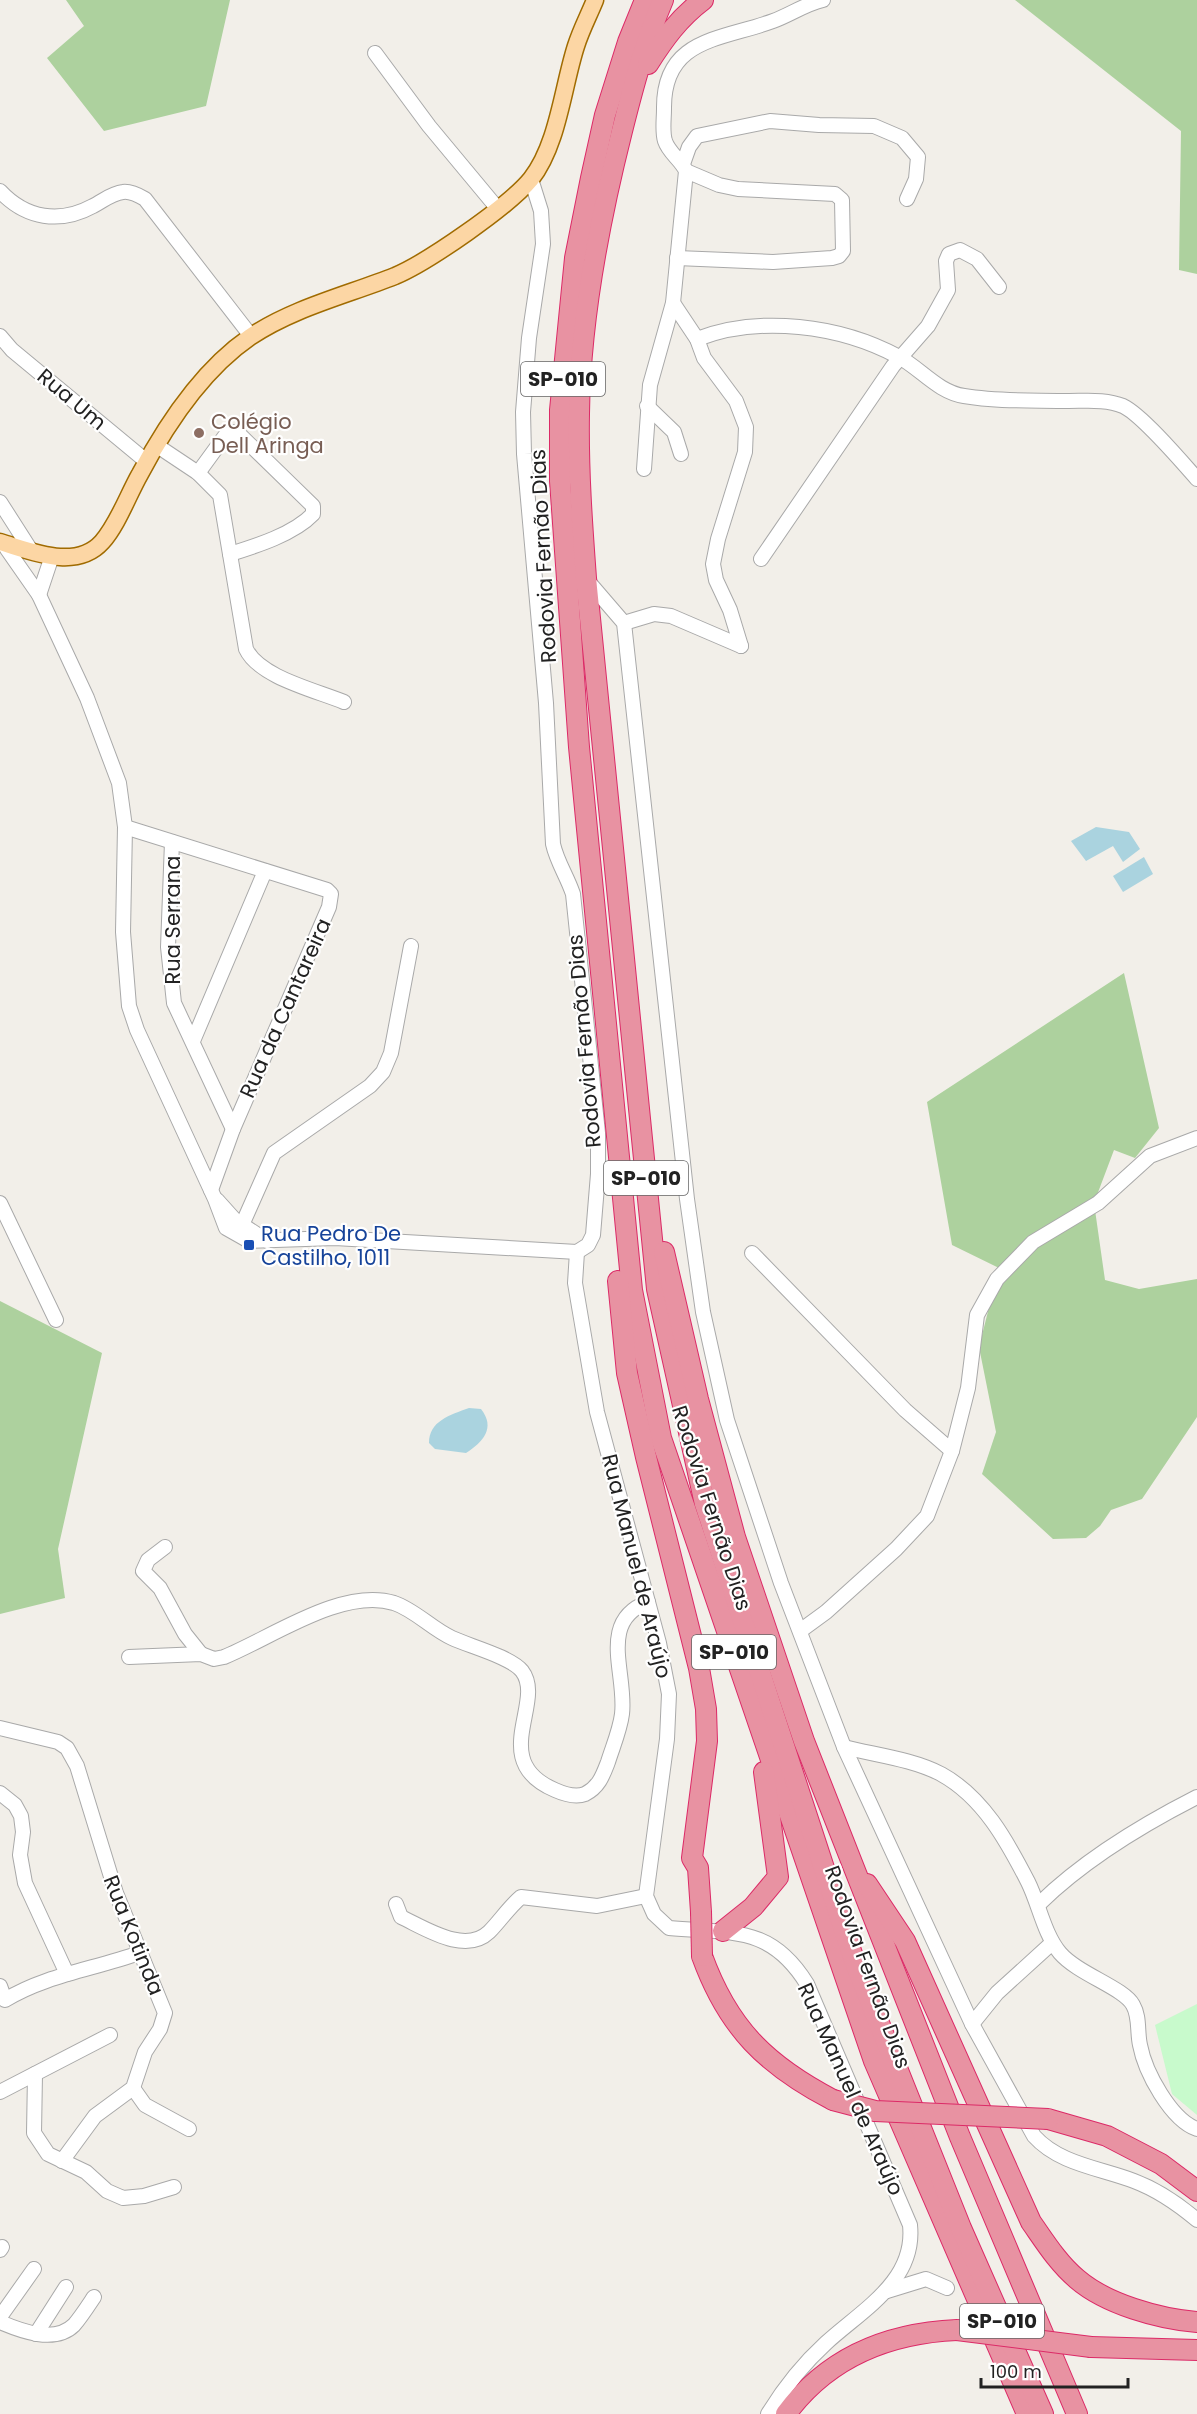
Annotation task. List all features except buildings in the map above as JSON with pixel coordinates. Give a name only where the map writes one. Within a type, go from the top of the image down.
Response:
[{"type":"highway","name":"Rodovia Fernão Dias","points":[[645,0],[628,42],[605,115],[591,178],[575,258],[560,410],[560,481],[578,736],[632,1290],[662,1438],[874,2061],[1028,2414]]},
{"type":"highway","name":"Rodovia Fernão Dias","points":[[663,0],[636,77],[609,182],[594,260],[579,412],[579,481],[586,578],[657,1289],[705,1504],[855,1963],[961,2228],[1043,2414]]},
{"type":"highway","points":[[636,77],[646,67],[669,31],[685,13],[703,0]]},
{"type":"highway","points":[[609,1051],[605,1141],[627,1373],[645,1457],[699,1668],[706,1709],[707,1741],[692,1858],[698,1868],[702,1956],[715,1991],[731,2019],[751,2041],[800,2083],[833,2100],[875,2111],[1048,2119],[1107,2136],[1161,2164],[1197,2191]]},
{"type":"highway","points":[[644,1161],[696,1388],[735,1538],[804,1741],[851,1866],[960,2137],[1077,2414]]},
{"type":"highway","points":[[619,1285],[649,1382]]},
{"type":"highway","points":[[723,1931],[753,1907],[778,1876],[758,1723]]},
{"type":"highway","points":[[851,1866],[870,1887],[904,1941],[1031,2222],[1058,2260],[1078,2280],[1130,2309],[1193,2322]]},
{"type":"highway","points":[[786,2414],[820,2377],[852,2354],[912,2334],[957,2330],[1091,2347],[1197,2350]]},
{"type":"main road","points":[[1,542],[52,556],[76,556],[91,551],[99,545],[156,446],[199,386],[221,361],[251,336],[300,311],[397,275],[425,261],[498,208],[531,179],[548,144],[576,45],[595,0]]},
{"type":"street","points":[[677,258],[773,262],[832,258],[839,256],[843,251],[843,200],[835,194],[738,189],[712,182],[684,167],[669,150],[663,122],[666,86],[678,59],[696,46],[773,21],[809,3],[823,0]]},
{"type":"street","points":[[375,53],[429,126],[498,208]]},
{"type":"street","points":[[644,469],[647,406],[653,371],[673,303],[684,167],[697,136],[761,122],[874,126],[902,138],[918,157],[916,179],[907,199]]},
{"type":"street","points":[[1,542],[39,595],[113,762],[119,783],[125,827],[123,932],[129,1005],[144,1047],[213,1194],[226,1228],[249,1241],[335,1238],[577,1252],[588,1245],[593,1235],[598,1174],[598,1134],[573,894],[567,875],[557,861],[553,844],[546,703],[524,454],[524,412],[529,338],[543,244],[541,211],[531,179]]},
{"type":"street","points":[[0,191],[19,208],[54,218],[78,213],[122,192],[137,194],[144,199],[251,336]]},
{"type":"street","points":[[761,559],[902,358],[928,326],[948,290],[946,261],[949,254],[960,250],[972,255],[999,287]]},
{"type":"street","points":[[624,623],[654,614],[671,616],[741,646],[730,610],[716,580],[713,564],[718,539],[745,452],[746,427],[736,402],[704,358],[697,339],[673,303]]},
{"type":"street","points":[[697,339],[738,326],[795,328],[849,337],[902,358],[954,394],[1107,401],[1123,406],[1132,412],[1197,479]]},
{"type":"street","name":"Rua Um","points":[[0,336],[12,350],[147,461]]},
{"type":"street","points":[[647,406],[674,432],[681,454]]},
{"type":"street","points":[[198,473],[225,436],[233,432],[239,434],[313,506],[313,514],[308,520],[280,535],[230,554]]},
{"type":"street","points":[[156,446],[198,473],[220,495],[246,649],[250,659],[258,667],[344,702]]},
{"type":"street","points":[[0,502],[32,552]]},
{"type":"street","points":[[39,595],[52,556]]},
{"type":"street","points":[[586,578],[624,623],[687,1198],[703,1312],[727,1420],[781,1583],[844,1747],[972,2024],[1034,2136],[1042,2146],[1062,2157],[1136,2181],[1174,2201],[1197,2220]]},
{"type":"street","name":"Rua da Cantareira","points":[[125,827],[327,890],[331,900],[233,1129],[213,1194]]},
{"type":"street","name":"Rua Serrana","points":[[172,842],[168,947],[177,1012],[193,1041],[233,1129]]},
{"type":"street","points":[[193,1041],[265,871]]},
{"type":"street","points":[[242,1225],[274,1153],[370,1086],[383,1072],[391,1053],[411,946]]},
{"type":"street","points":[[800,1631],[826,1612],[921,1525],[934,1502],[952,1451],[968,1389],[977,1315],[997,1279],[1033,1242],[1098,1203],[1150,1156],[1197,1138]]},
{"type":"street","points":[[213,1194],[242,1225],[267,1241]]},
{"type":"street","points":[[0,1203],[56,1320]]},
{"type":"street","name":"Rua Manuel de Araújo","points":[[577,1252],[575,1283],[597,1412],[648,1602],[669,1694],[667,1739],[646,1896],[654,1914],[669,1928],[748,1934],[766,1942],[794,1964],[807,1984],[910,2225],[909,2254],[898,2277],[825,2344],[785,2387],[768,2414]]},
{"type":"street","points":[[752,1253],[773,1278],[844,1346],[905,1410],[952,1451]]},
{"type":"street","points":[[165,1547],[148,1560],[143,1571],[159,1588],[185,1634],[201,1654]]},
{"type":"street","points":[[129,1657],[201,1654],[214,1659],[224,1657],[333,1607],[361,1601],[394,1603],[451,1638],[519,1668],[527,1682],[521,1754],[528,1771],[547,1786],[567,1795],[584,1794],[601,1780],[618,1734],[622,1713],[618,1640],[622,1622],[633,1608],[648,1602]]},
{"type":"street","name":"Rua Kotinda","points":[[0,1728],[58,1742],[67,1748],[82,1776],[103,1855],[139,1953],[165,2013],[160,2030],[145,2052],[133,2088]]},
{"type":"street","points":[[844,1747],[912,1764],[940,1774],[976,1800],[1006,1841],[1039,1904],[1052,1942],[1060,1954],[1083,1974],[1121,1993],[1133,2004],[1137,2014],[1140,2046],[1159,2090],[1179,2119],[1197,2129]]},
{"type":"street","points":[[0,1793],[15,1805],[21,1816],[23,1832],[20,1855],[25,1883],[67,1974]]},
{"type":"street","points":[[1039,1904],[1058,1886],[1105,1851],[1158,1817],[1197,1797]]},
{"type":"street","points":[[396,1904],[401,1917],[448,1938],[462,1941],[486,1935],[521,1897],[597,1906],[646,1896]]},
{"type":"street","points":[[972,2024],[997,1993],[1052,1942]]},
{"type":"street","points":[[0,1986],[2,2002],[67,1974],[102,1966],[139,1953]]},
{"type":"street","points":[[0,2092],[110,2035]]},
{"type":"street","points":[[35,2074],[34,2133],[48,2154],[86,2172],[107,2191],[123,2198],[144,2196],[174,2187]]},
{"type":"street","points":[[62,2161],[95,2116],[133,2088],[145,2105],[189,2129]]},
{"type":"street","points":[[0,2317],[34,2269]]},
{"type":"street","points":[[885,2291],[926,2279],[947,2288]]},
{"type":"street","points":[[36,2334],[66,2287]]},
{"type":"street","points":[[0,2322],[36,2334],[47,2335],[72,2327],[94,2297]]},
{"type":"green space","points":[[66,0],[230,0],[206,106],[104,131],[47,58],[84,26]]},
{"type":"green space","points":[[1015,0],[1197,0],[1197,274],[1179,270],[1181,131]]},
{"type":"green space","points":[[1124,973],[1159,1128],[1135,1158],[1114,1150],[1094,1203],[1105,1280],[1139,1289],[1197,1279],[1197,1417],[1142,1499],[1111,1510],[1100,1526],[1086,1538],[1053,1539],[982,1474],[996,1432],[979,1347],[999,1268],[952,1245],[927,1102]]},
{"type":"green space","points":[[0,1301],[102,1353],[58,1549],[65,1598],[0,1614]]},
{"type":"green space","points":[[1197,2004],[1197,2115],[1172,2094],[1155,2025]]},
{"type":"water","points":[[1096,827],[1129,832],[1140,849],[1123,862],[1113,846],[1086,861],[1071,841]]},
{"type":"water","points":[[1144,857],[1153,874],[1123,892],[1113,876]]},
{"type":"water","points":[[469,1408],[481,1409],[487,1422],[486,1434],[478,1444],[466,1453],[435,1449],[429,1443],[430,1435],[437,1424],[448,1416]]},
{"type":"place","name":"Colégio Dell Aringa","points":[[199,433]]},
{"type":"place","name":"Rua Pedro De Castilho, 1011","points":[[249,1245]]}]
